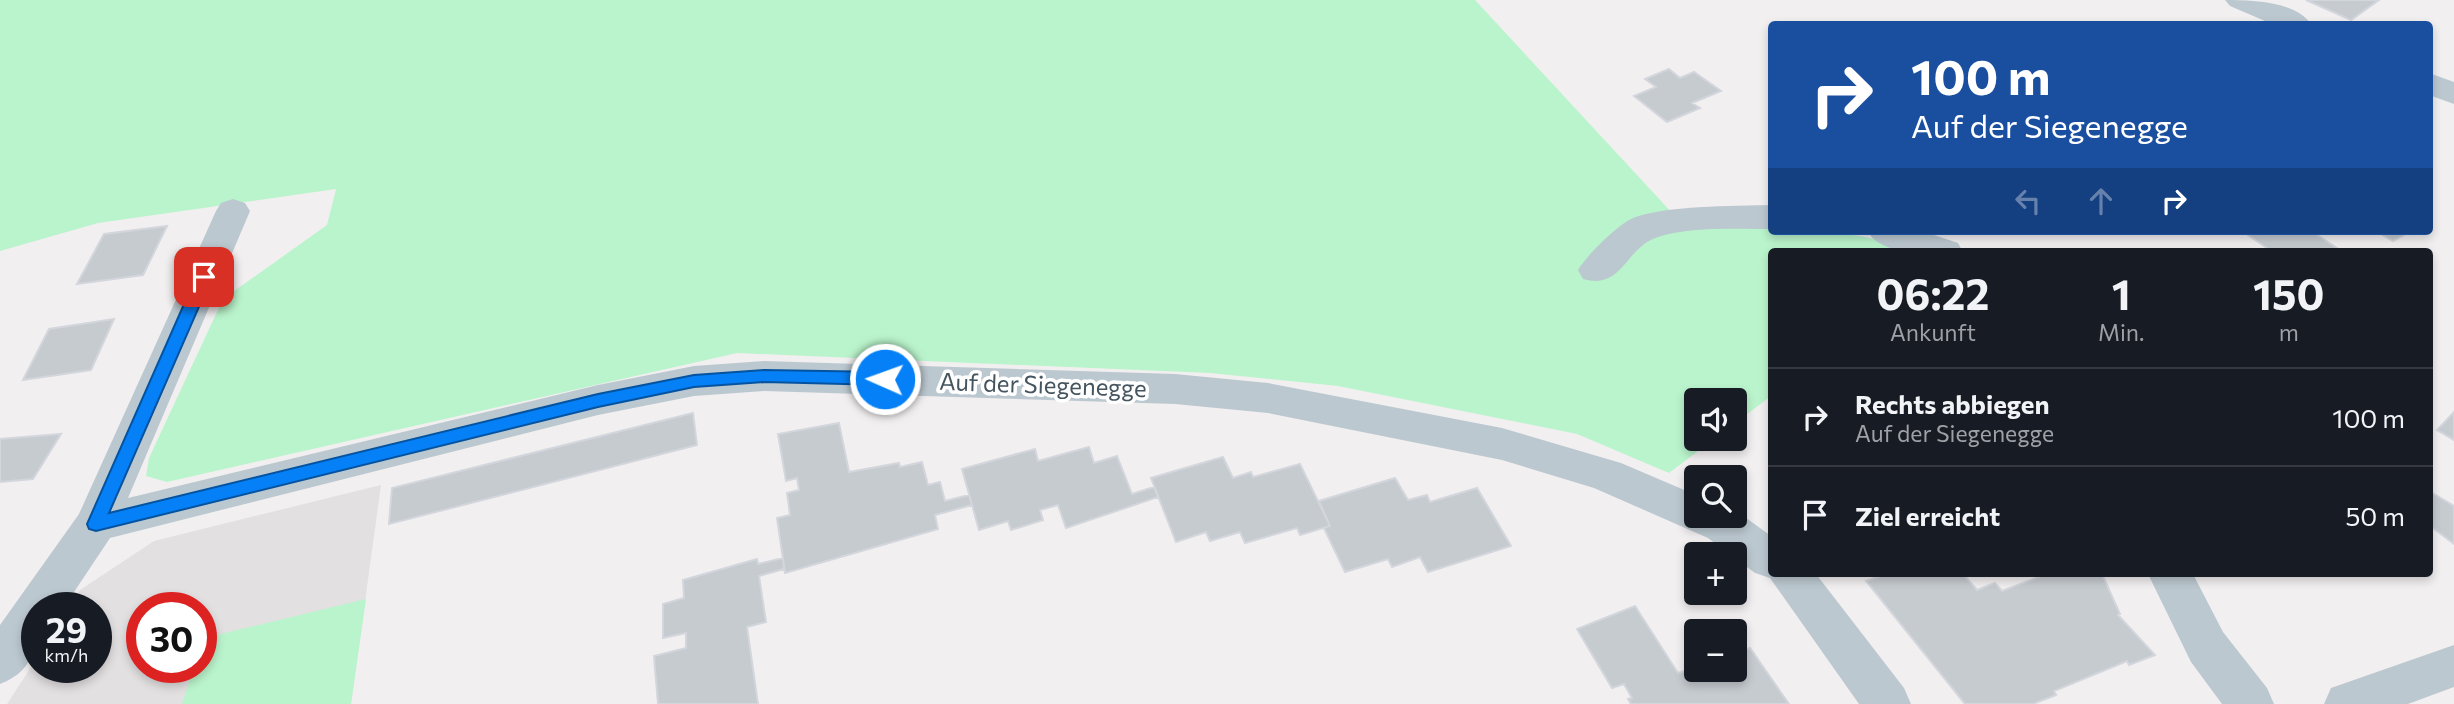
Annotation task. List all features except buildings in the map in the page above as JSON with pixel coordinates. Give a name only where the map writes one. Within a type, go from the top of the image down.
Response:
[{"type":"street","points":[[2240,0],[2289,21]]},
{"type":"street","points":[[2433,85],[2454,94]]},
{"type":"street","points":[[50,592],[96,524],[233,211]]},
{"type":"street","points":[[1595,270],[1641,229],[1704,218],[1768,217]]},
{"type":"street","points":[[1896,235],[1934,248]]},
{"type":"street","name":"Auf der Siegenegge","points":[[96,524],[598,400],[694,381],[764,376],[1175,389],[1268,398],[1502,444],[1606,475],[1684,509]]},
{"type":"street","points":[[1727,528],[1768,558]]},
{"type":"street","points":[[1792,577],[1887,704]]},
{"type":"street","points":[[2172,577],[2207,647],[2250,704]]},
{"type":"street","points":[[0,663],[21,633]]},
{"type":"street","points":[[2348,704],[2454,666]]},
{"type":"shaded area","points":[[381,485],[351,704],[7,704],[21,683],[112,683],[112,592],[79,592],[154,541]]},
{"type":"green space","points":[[0,0],[1475,0],[1687,229],[1768,225],[1768,235],[1848,235],[1880,240],[1905,248],[1768,248],[1768,398],[1747,414],[1747,388],[1684,388],[1684,451],[1698,451],[1669,473],[1577,434],[1338,386],[1210,373],[737,353],[167,482],[146,476],[149,458],[223,299],[327,225],[336,189],[98,223],[0,251]]},
{"type":"green space","points":[[366,599],[351,704],[182,704],[189,683],[217,683],[217,635]]},
{"type":"route","points":[[204,277],[96,524],[598,400],[694,381],[764,376],[885,379]]}]
